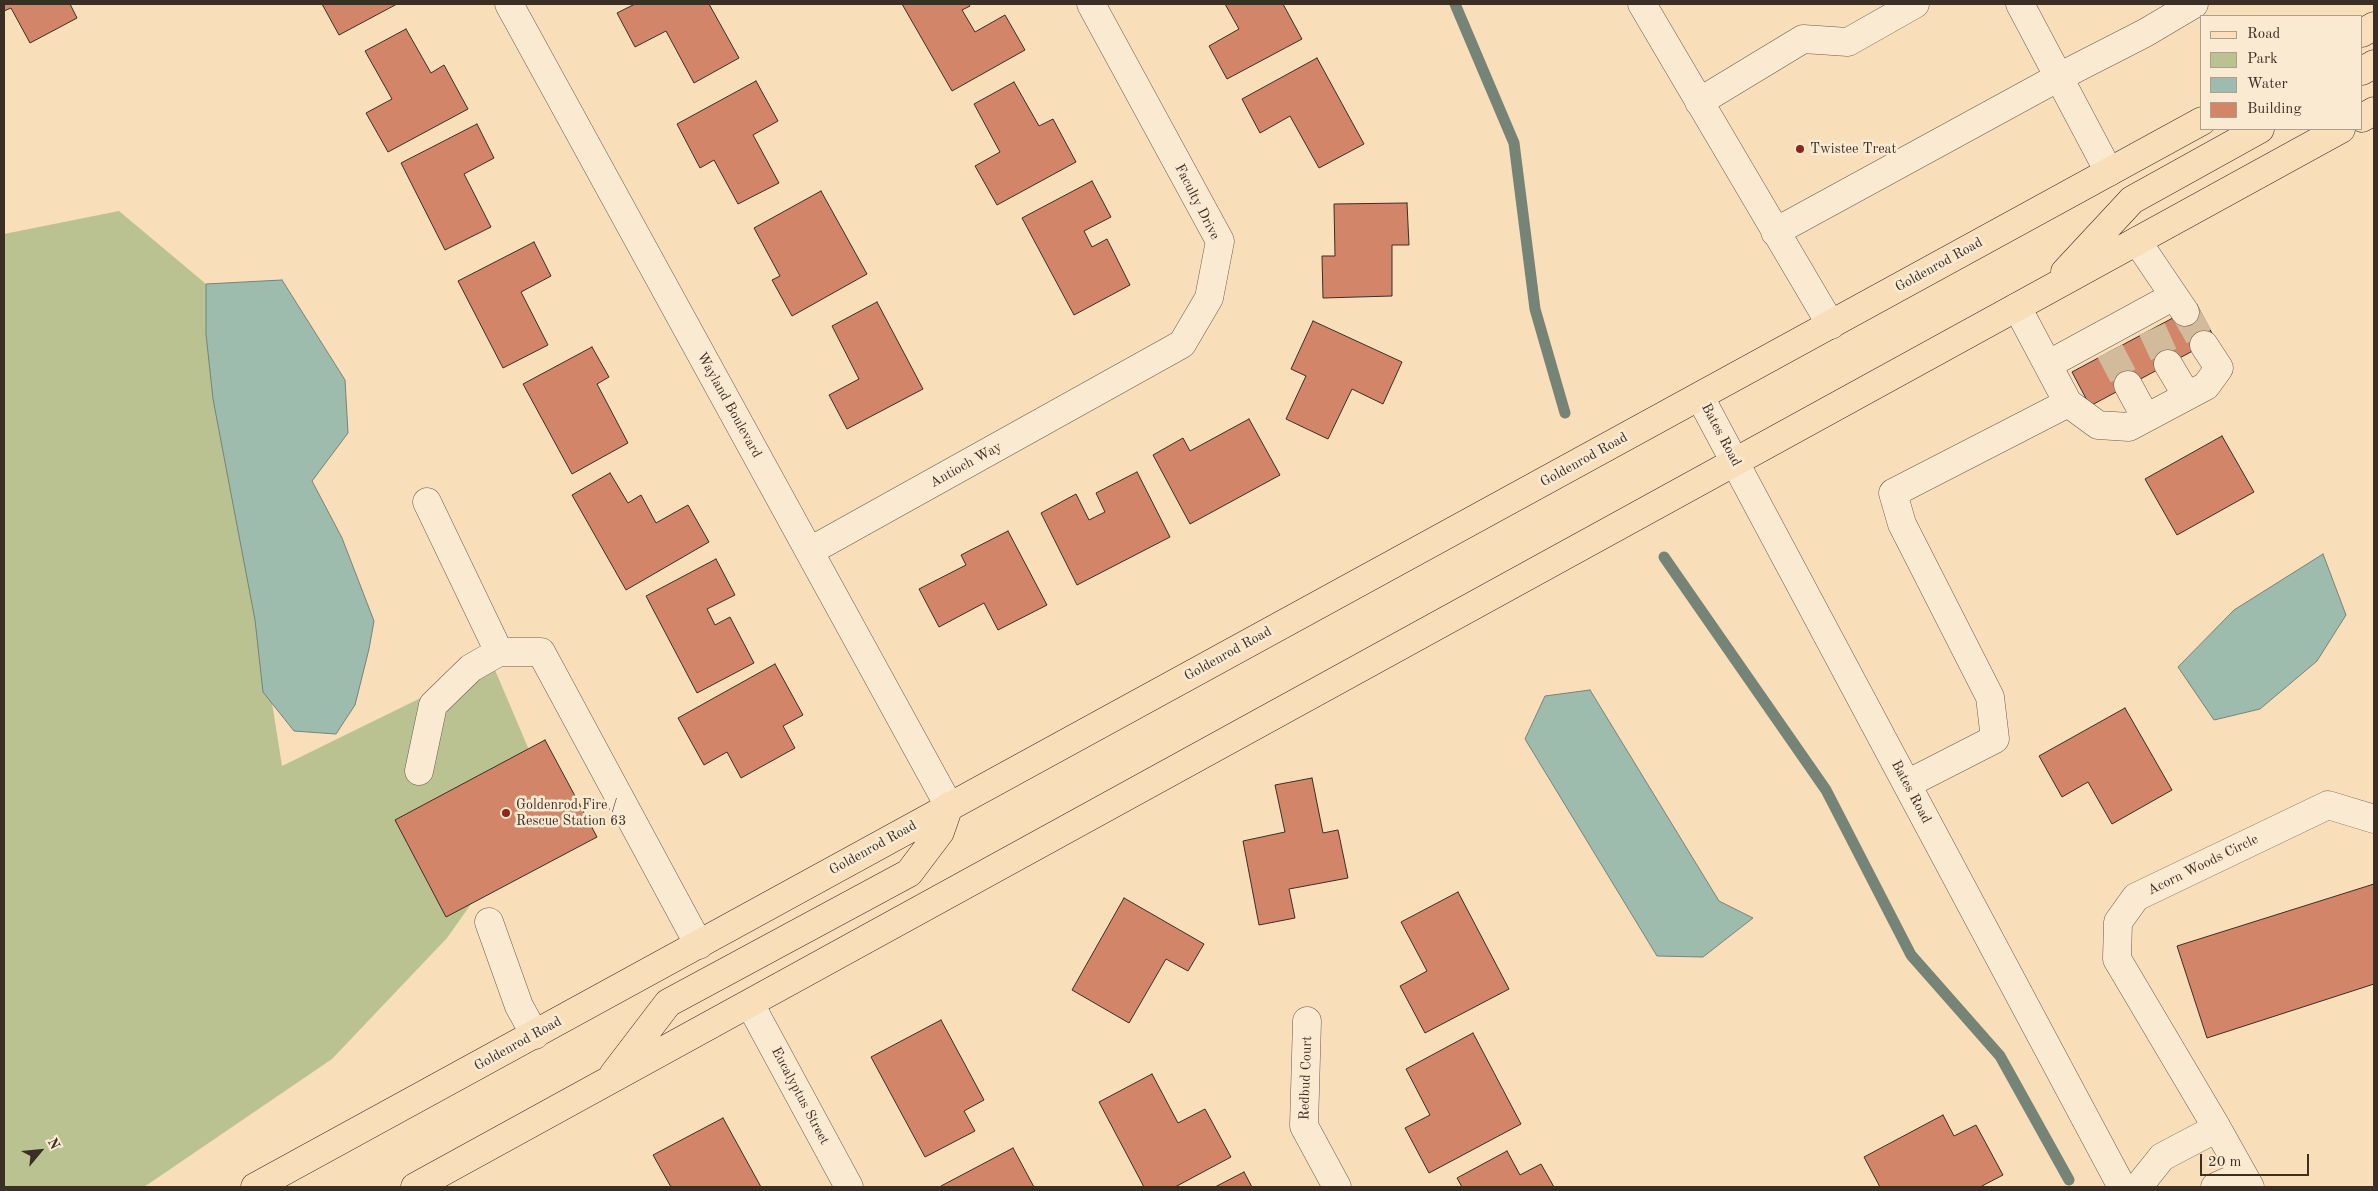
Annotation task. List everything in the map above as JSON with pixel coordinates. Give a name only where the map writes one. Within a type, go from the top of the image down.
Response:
[{"type":"main road","points":[[2363,32],[2374,26]]},
{"type":"main road","points":[[2363,70],[2374,64]]},
{"type":"main road","points":[[2363,117],[2374,111]]},
{"type":"main road","name":"Goldenrod Road","points":[[255,1187],[2200,122]]},
{"type":"main road","points":[[2049,290],[2132,200],[2258,130]]},
{"type":"main road","points":[[415,1187],[2340,130]]},
{"type":"main road","points":[[608,1082],[668,1003],[909,873],[940,832],[949,806]]},
{"type":"main road","points":[[283,1187],[301,1162]]},
{"type":"street","name":"Wayland Boulevard","points":[[509,4],[949,806]]},
{"type":"street","name":"Faculty Drive","points":[[1091,4],[1220,241],[1209,298],[1182,344],[1122,378]]},
{"type":"street","points":[[1699,102],[1803,39],[1848,42],[1915,4]]},
{"type":"street","points":[[2020,4],[2109,172]]},
{"type":"street","points":[[1775,232],[2058,77],[2145,33],[2194,4]]},
{"type":"street","points":[[1650,7],[1699,102],[1831,325]]},
{"type":"street","points":[[2049,364],[2106,343],[2179,304],[2137,241]]},
{"type":"street","points":[[2016,307],[2049,364],[2068,403],[2098,425],[2129,427],[2206,386],[2219,368],[2204,345]]},
{"type":"street","points":[[2168,364],[2188,396]]},
{"type":"street","name":"Antioch Way","points":[[810,552],[1122,378]]},
{"type":"street","points":[[2128,385],[2146,418]]},
{"type":"street","name":"Bates Road","points":[[1700,397],[2122,1187]]},
{"type":"street","points":[[1907,784],[1995,739],[1990,697],[1902,524],[1893,493],[2068,403]]},
{"type":"street","points":[[427,502],[499,652]]},
{"type":"street","points":[[419,771],[433,705],[471,668],[499,652],[541,652],[699,945]]},
{"type":"street","name":"Acorn Woods Circle","points":[[2215,1187],[2246,1181],[2217,1128],[2117,959],[2118,922],[2136,897],[2328,805],[2374,819]]},
{"type":"street","points":[[489,922],[519,1006],[535,1035]]},
{"type":"street","name":"Eucalyptus Street","points":[[750,1004],[849,1187]]},
{"type":"street","name":"Redbud Court","points":[[1307,1021],[1304,1126],[1337,1187]]},
{"type":"street","points":[[2138,1187],[2162,1157],[2217,1128]]},
{"type":"green space","points":[[119,211],[206,284],[282,766],[492,663],[535,764],[520,835],[447,938],[332,1059],[144,1187],[4,1187],[4,234]]},
{"type":"water","points":[[282,280],[345,380],[348,433],[312,481],[342,538],[374,621],[355,705],[336,734],[294,731],[263,692],[255,620],[213,399],[206,334],[206,284]]},
{"type":"water","points":[[2323,554],[2346,615],[2317,661],[2260,709],[2214,720],[2178,667],[2234,610]]},
{"type":"water","points":[[1590,690],[1719,901],[1753,918],[1703,957],[1657,956],[1525,739],[1545,696]]},
{"type":"building","points":[[4,4],[70,4],[77,18],[30,43],[11,8],[4,11]]},
{"type":"building","points":[[322,4],[397,4],[339,35]]},
{"type":"building","points":[[635,4],[709,4],[739,58],[694,83],[666,31],[635,47],[617,13]]},
{"type":"building","points":[[902,4],[969,4],[970,6],[962,10],[975,32],[1005,15],[1025,50],[952,91]]},
{"type":"building","points":[[1225,4],[1283,4],[1302,39],[1227,79],[1209,46],[1239,29]]},
{"type":"building","points":[[406,29],[431,73],[444,65],[468,109],[388,152],[366,113],[392,99],[365,51]]},
{"type":"building","points":[[1317,58],[1364,144],[1319,168],[1290,116],[1260,133],[1242,99]]},
{"type":"building","points":[[756,81],[778,121],[753,135],[779,183],[738,204],[714,160],[700,168],[677,124]]},
{"type":"building","points":[[1014,82],[1039,126],[1053,119],[1076,162],[997,205],[975,166],[1000,152],[974,104]]},
{"type":"building","points":[[477,124],[494,158],[464,174],[491,227],[445,250],[401,163]]},
{"type":"building","points":[[1092,181],[1111,217],[1084,231],[1092,247],[1107,239],[1130,285],[1074,315],[1022,218]]},
{"type":"building","points":[[821,191],[867,274],[792,316],[772,280],[780,276],[754,228]]},
{"type":"building","points":[[1407,203],[1409,245],[1392,245],[1392,296],[1323,298],[1322,256],[1335,256],[1334,204]]},
{"type":"building","points":[[534,242],[551,276],[521,292],[548,345],[503,368],[458,281]]},
{"type":"building","points":[[877,302],[923,389],[847,429],[829,395],[859,379],[832,326]]},
{"type":"building","points":[[2197,305],[2215,339],[2090,406],[2072,372]]},
{"type":"building","points":[[1313,321],[1402,362],[1383,404],[1352,389],[1328,439],[1286,419],[1306,376],[1291,369]]},
{"type":"building","points":[[592,347],[609,377],[597,384],[628,443],[572,474],[523,384]]},
{"type":"building","points":[[1249,419],[1280,475],[1190,524],[1153,455],[1183,438],[1190,451]]},
{"type":"building","points":[[2222,436],[2254,492],[2177,535],[2145,479]]},
{"type":"building","points":[[1137,472],[1170,537],[1077,585],[1041,513],[1076,494],[1089,520],[1105,512],[1096,493]]},
{"type":"building","points":[[610,473],[628,503],[641,495],[656,523],[688,505],[709,542],[626,590],[572,495]]},
{"type":"building","points":[[1008,531],[1047,605],[998,630],[984,603],[939,627],[919,589],[966,565],[961,555]]},
{"type":"building","points":[[716,559],[735,595],[707,609],[715,625],[730,617],[754,663],[697,693],[646,596]]},
{"type":"building","points":[[775,664],[803,715],[783,726],[795,748],[741,778],[727,752],[704,765],[678,718]]},
{"type":"building","points":[[2125,708],[2172,790],[2112,824],[2088,782],[2062,797],[2039,756]]},
{"type":"building","points":[[545,740],[597,837],[446,917],[395,820]]},
{"type":"building","points":[[1312,778],[1323,833],[1338,830],[1348,878],[1289,889],[1295,918],[1259,925],[1243,841],[1285,832],[1275,785]]},
{"type":"building","points":[[2374,884],[2374,984],[2207,1038],[2177,946]]},
{"type":"building","points":[[1458,892],[1509,989],[1425,1033],[1400,986],[1427,971],[1401,922]]},
{"type":"building","points":[[1124,898],[1204,944],[1188,971],[1166,959],[1129,1023],[1072,990]]},
{"type":"building","points":[[941,1020],[984,1100],[964,1111],[975,1131],[925,1157],[871,1057]]},
{"type":"building","points":[[1473,1033],[1521,1124],[1429,1173],[1405,1128],[1430,1115],[1406,1069]]},
{"type":"building","points":[[1152,1074],[1178,1123],[1205,1109],[1231,1157],[1175,1187],[1144,1187],[1099,1102]]},
{"type":"building","points":[[1943,1115],[1954,1136],[1976,1125],[2003,1175],[1980,1187],[1880,1187],[1864,1157]]},
{"type":"building","points":[[723,1118],[761,1187],[671,1187],[653,1155]]},
{"type":"building","points":[[1013,1148],[1034,1187],[941,1186]]},
{"type":"building","points":[[1507,1151],[1520,1175],[1541,1164],[1554,1187],[1462,1187],[1457,1178]]},
{"type":"building","points":[[1244,1172],[1252,1187],[1215,1187]]},
{"type":"waterway","points":[[1455,4],[1514,143],[1535,309],[1565,413]]},
{"type":"waterway","points":[[1664,557],[1826,790],[1911,955],[2000,1056],[2069,1180]]},
{"type":"tunnel","points":[[2185,312],[2204,345]]},
{"type":"tunnel","points":[[2152,329],[2168,364]]},
{"type":"tunnel","points":[[2110,351],[2128,385]]},
{"type":"place","name":"Twistee Treat","points":[[1800,149]]},
{"type":"place","name":"Goldenrod Fire / Rescue Station 63","points":[[506,813]]}]
